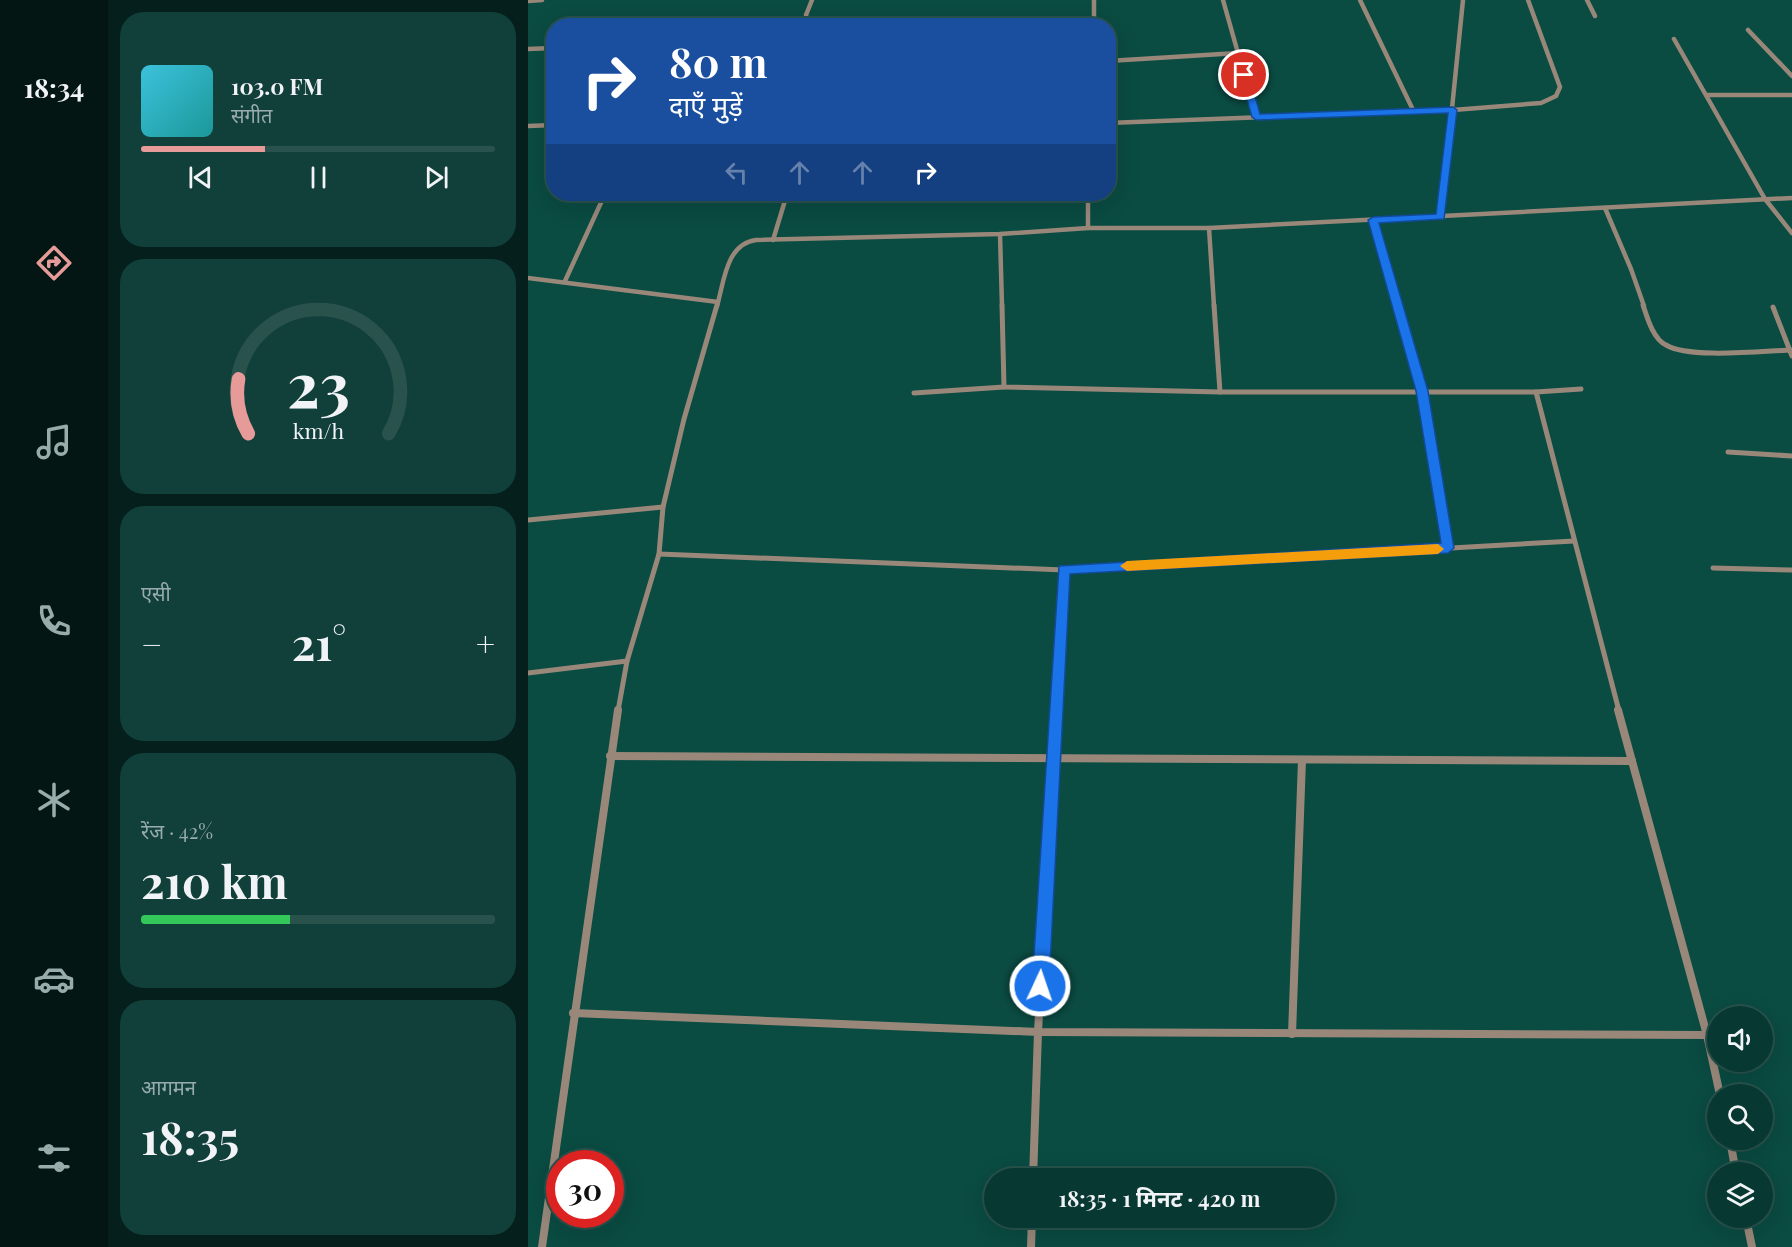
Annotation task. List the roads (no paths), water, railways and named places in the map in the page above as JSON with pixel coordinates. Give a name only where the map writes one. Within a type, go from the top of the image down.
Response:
[{"type":"street","points":[[528,1],[542,0]]},
{"type":"street","points":[[807,18],[812,0]]},
{"type":"street","points":[[1094,0],[1094,18]]},
{"type":"street","points":[[1223,0],[1256,117]]},
{"type":"street","points":[[1360,0],[1414,111]]},
{"type":"street","points":[[1441,217],[1463,0]]},
{"type":"street","points":[[1116,123],[1453,110],[1541,103],[1557,96],[1560,87],[1528,0]]},
{"type":"street","points":[[1587,0],[1594,16]]},
{"type":"street","points":[[1748,30],[1792,76]]},
{"type":"street","points":[[1674,39],[1765,199],[1792,233]]},
{"type":"street","points":[[528,49],[546,48]]},
{"type":"street","points":[[1116,61],[1238,53]]},
{"type":"street","points":[[1707,95],[1792,94]]},
{"type":"street","points":[[528,126],[546,125]]},
{"type":"street","points":[[542,1247],[610,756],[627,661],[659,554],[663,507],[684,419],[733,252],[737,247],[747,241],[1000,234],[1088,228],[1209,228],[1792,198]]},
{"type":"street","points":[[565,281],[602,201]]},
{"type":"street","points":[[773,240],[785,201]]},
{"type":"street","points":[[1088,201],[1088,228]]},
{"type":"street","points":[[1605,208],[1631,269],[1650,325],[1664,345],[1688,352],[1791,350]]},
{"type":"street","points":[[1373,220],[1422,391],[1448,548]]},
{"type":"street","points":[[1209,228],[1220,392]]},
{"type":"street","points":[[1000,234],[1004,387]]},
{"type":"street","points":[[528,278],[718,302]]},
{"type":"street","points":[[1773,307],[1792,356]]},
{"type":"street","points":[[914,393],[1004,387],[1220,392],[1536,392],[1581,389]]},
{"type":"street","points":[[573,1013],[1038,1032],[1707,1035],[1632,761],[1536,392]]},
{"type":"street","points":[[1728,452],[1792,456]]},
{"type":"street","points":[[528,520],[663,507]]},
{"type":"street","points":[[659,554],[1064,570],[1574,541]]},
{"type":"street","points":[[1713,568],[1792,570]]},
{"type":"street","points":[[1034,1168],[1038,1032],[1064,570]]},
{"type":"street","points":[[528,673],[627,661]]},
{"type":"street","points":[[610,756],[1632,761]]},
{"type":"street","points":[[1292,1034],[1302,760]]},
{"type":"street","points":[[1031,1247],[1032,1228]]},
{"type":"street","points":[[1748,1228],[1752,1247]]}]
